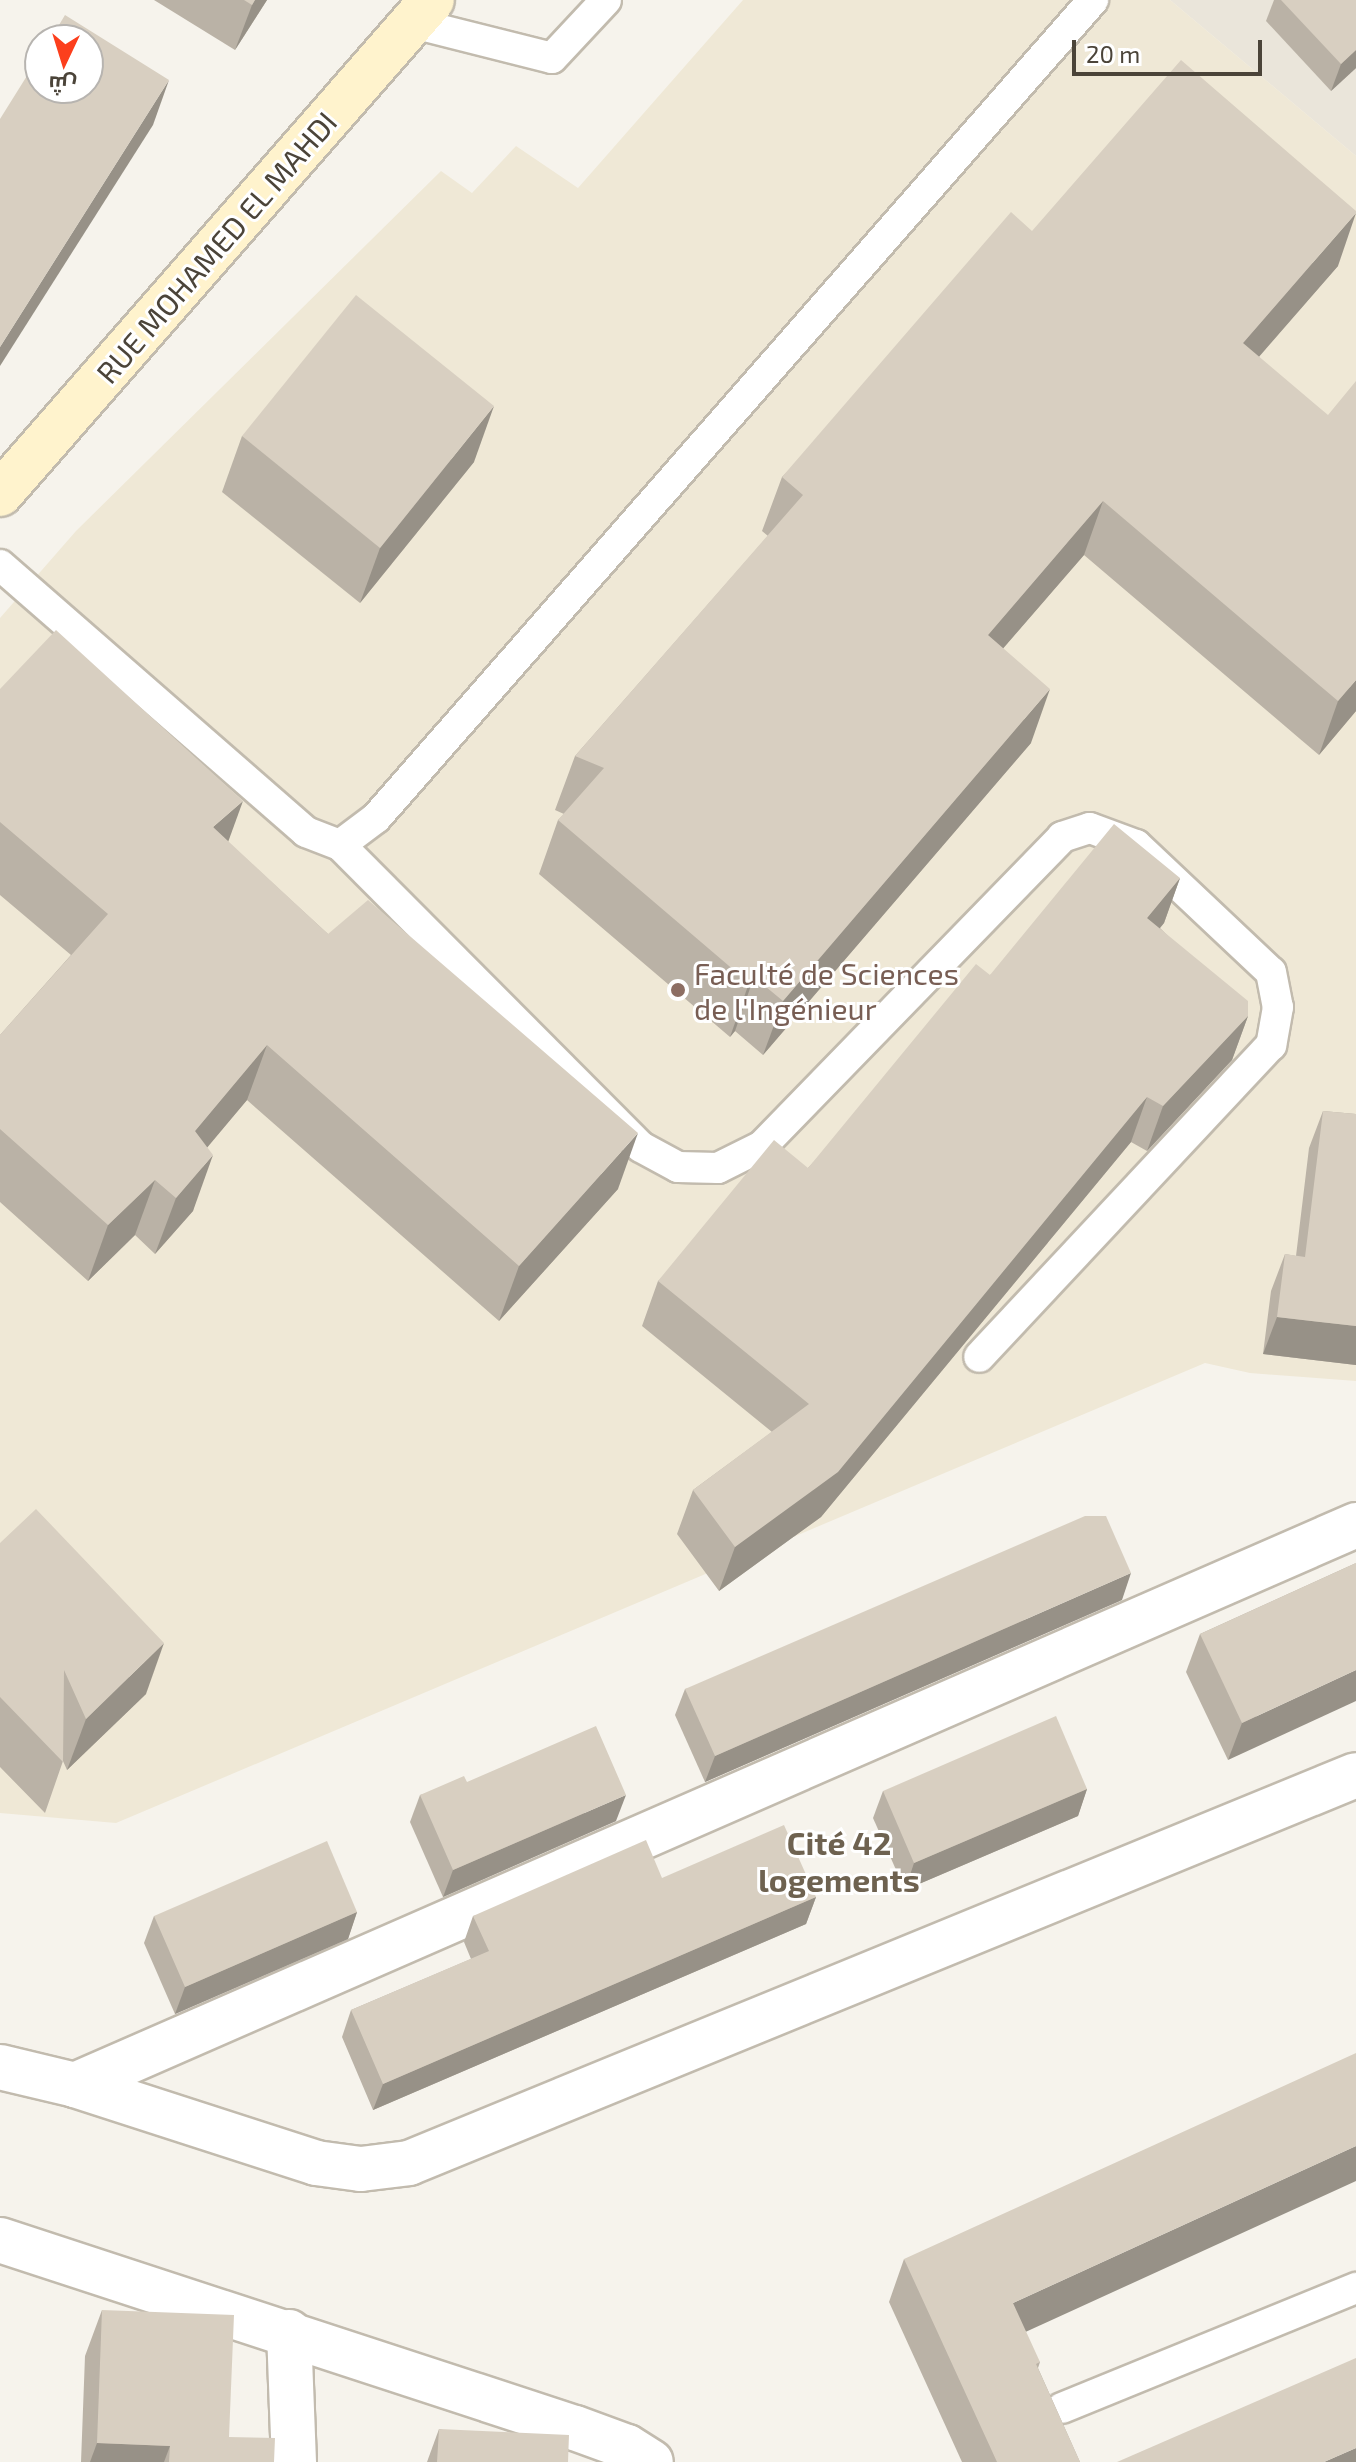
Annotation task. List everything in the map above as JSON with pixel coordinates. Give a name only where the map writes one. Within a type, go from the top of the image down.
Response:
[{"type":"main road","name":"RUE MOHAMED EL MAHDI","points":[[0,494],[422,11]]},
{"type":"street","points":[[75,2085],[1356,1525]]},
{"type":"street","points":[[0,2067],[75,2085],[316,2163],[361,2169],[409,2163],[1356,1775]]},
{"type":"street","points":[[0,2240],[289,2332],[578,2445],[627,2447],[651,2462]]},
{"type":"street","points":[[289,2332],[294,2462]]},
{"type":"lane","points":[[422,11],[552,58],[606,0]]},
{"type":"lane","points":[[340,845],[376,818],[1093,0]]},
{"type":"lane","points":[[0,565],[306,832],[340,845],[641,1147],[678,1167],[718,1168],[762,1146],[1062,837],[1090,828],[1136,845],[1271,972],[1278,1007],[1271,1045],[979,1357]]},
{"type":"lane","points":[[1062,2408],[1356,2288]]},
{"type":"shaded area","name":"Faculté de Sciences de l'Ingénieur","points":[[743,0],[1170,0],[1356,156],[1356,1381],[1250,1373],[1205,1363],[116,1823],[0,1813],[0,618],[76,531],[441,171],[472,193],[516,146],[578,188]]},
{"type":"shaded area","points":[[1170,0],[1356,0],[1356,156]]},
{"type":"building","points":[[1281,0],[1356,0],[1356,50],[1341,64]]},
{"type":"building","points":[[65,15],[79,24],[60,24]]},
{"type":"building","points":[[104,39],[169,80],[0,347],[0,119],[24,81],[24,104],[104,104]]},
{"type":"building","points":[[1181,60],[1356,211],[1243,343],[1328,415],[1356,381],[1356,680],[1338,701],[1103,501],[988,635],[1050,689],[783,1001],[754,977],[749,983],[558,820],[604,768],[575,756],[803,495],[782,477],[1011,212],[1032,231]]},
{"type":"building","points":[[356,295],[494,406],[380,548],[242,436]]},
{"type":"building","points":[[56,630],[243,801],[213,827],[328,934],[368,900],[638,1133],[519,1266],[267,1045],[195,1131],[213,1155],[176,1198],[155,1180],[108,1225],[0,1129],[0,1035],[108,914],[0,822],[0,689]]},
{"type":"building","points":[[1114,824],[1180,878],[1147,918],[1248,1001],[1248,1016],[1163,1106],[1147,1097],[838,1472],[735,1547],[693,1490],[809,1404],[658,1281],[774,1140],[808,1168],[976,964],[990,975]]},
{"type":"building","points":[[1323,1111],[1356,1114],[1356,1326],[1277,1317],[1285,1254],[1305,1257]]},
{"type":"building","points":[[36,1509],[164,1643],[86,1719],[64,1670],[63,1762],[0,1697],[0,1543]]},
{"type":"building","points":[[1085,1516],[1106,1516],[1131,1573],[715,1756],[685,1689]]},
{"type":"building","points":[[1356,1563],[1356,1670],[1242,1723],[1200,1634]]},
{"type":"building","points":[[1056,1716],[1087,1789],[914,1863],[883,1791]]},
{"type":"building","points":[[596,1726],[626,1795],[453,1870],[420,1795],[464,1776],[467,1782]]},
{"type":"building","points":[[784,1825],[816,1897],[383,2084],[351,2010],[489,1951],[473,1916],[646,1840],[662,1878]]},
{"type":"building","points":[[327,1841],[357,1912],[185,1987],[154,1916]]},
{"type":"building","points":[[1356,2053],[1356,2146],[1013,2303],[1040,2362],[1036,2364],[1080,2462],[997,2462],[904,2259]]},
{"type":"building","points":[[102,2310],[234,2315],[229,2437],[275,2438],[274,2462],[169,2462],[170,2446],[97,2443]]},
{"type":"building","points":[[1356,2358],[1356,2448],[1324,2462],[1117,2462]]},
{"type":"building","points":[[439,2429],[569,2435],[568,2462],[437,2462]]},
{"type":"place","name":"Faculté de Sciences de l'Ingénieur","points":[[678,990]]},
{"type":"district","name":"Cité 42 logements","points":[[839,1862]]}]
